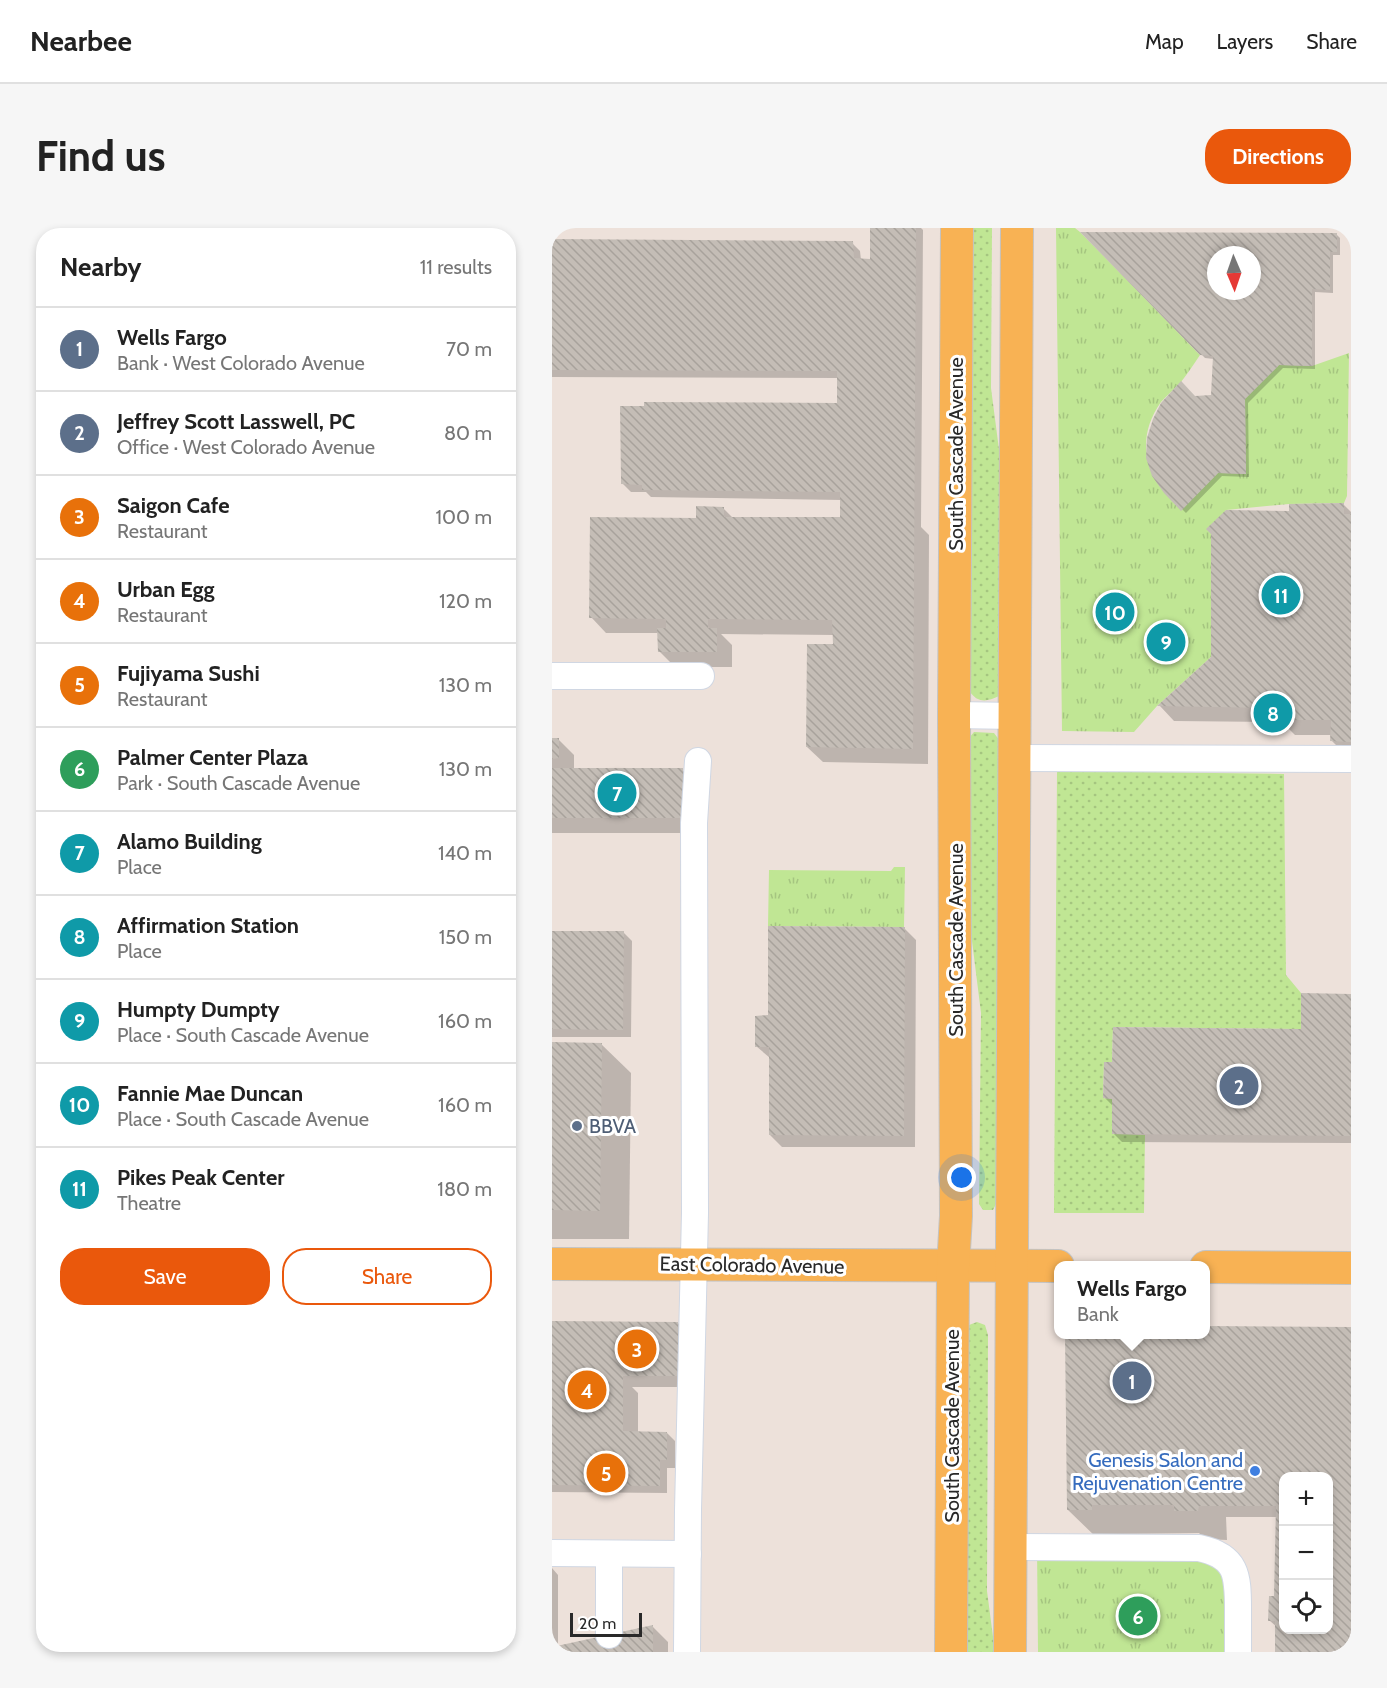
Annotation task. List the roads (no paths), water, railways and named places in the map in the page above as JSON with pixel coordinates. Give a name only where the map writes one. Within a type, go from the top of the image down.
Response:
[{"type":"main road","name":"South Cascade Avenue","points":[[951,1652],[953,1267],[956,1216],[954,715],[957,228]]},
{"type":"main road","points":[[1010,1652],[1017,228]]},
{"type":"main road","name":"East Colorado Avenue","points":[[552,1264],[1054,1266]]},
{"type":"main road","points":[[1210,1267],[1351,1268]]},
{"type":"street","points":[[552,676],[701,675]]},
{"type":"street","points":[[954,715],[1016,716]]},
{"type":"street","points":[[1016,758],[1351,759]]},
{"type":"street","points":[[687,1652],[695,1214],[694,823],[698,761]]},
{"type":"street","points":[[1011,1547],[1199,1548],[1214,1551],[1224,1557],[1233,1568],[1238,1580],[1238,1652]]},
{"type":"street","points":[[552,1553],[688,1554]]},
{"type":"street","points":[[609,1554],[609,1635]]},
{"type":"place","name":"Pikes Peak Center","points":[[1281,595]]},
{"type":"place","name":"Fannie Mae Duncan","points":[[1115,612]]},
{"type":"place","name":"Humpty Dumpty","points":[[1166,642]]},
{"type":"place","name":"Affirmation Station","points":[[1273,713]]},
{"type":"place","name":"Alamo Building","points":[[617,793]]},
{"type":"place","name":"Jeffrey Scott Lasswell, PC","points":[[1239,1086]]},
{"type":"place","name":"BBVA","points":[[577,1126]]},
{"type":"place","name":"Saigon Cafe","points":[[637,1349]]},
{"type":"place","name":"Wells Fargo","points":[[1132,1381]]},
{"type":"place","name":"Urban Egg","points":[[587,1390]]},
{"type":"place","name":"Genesis Salon and Rejuvenation Centre","points":[[1255,1471]]},
{"type":"place","name":"Fujiyama Sushi","points":[[606,1473]]},
{"type":"place","name":"Palmer Center Plaza","points":[[1138,1616]]}]
